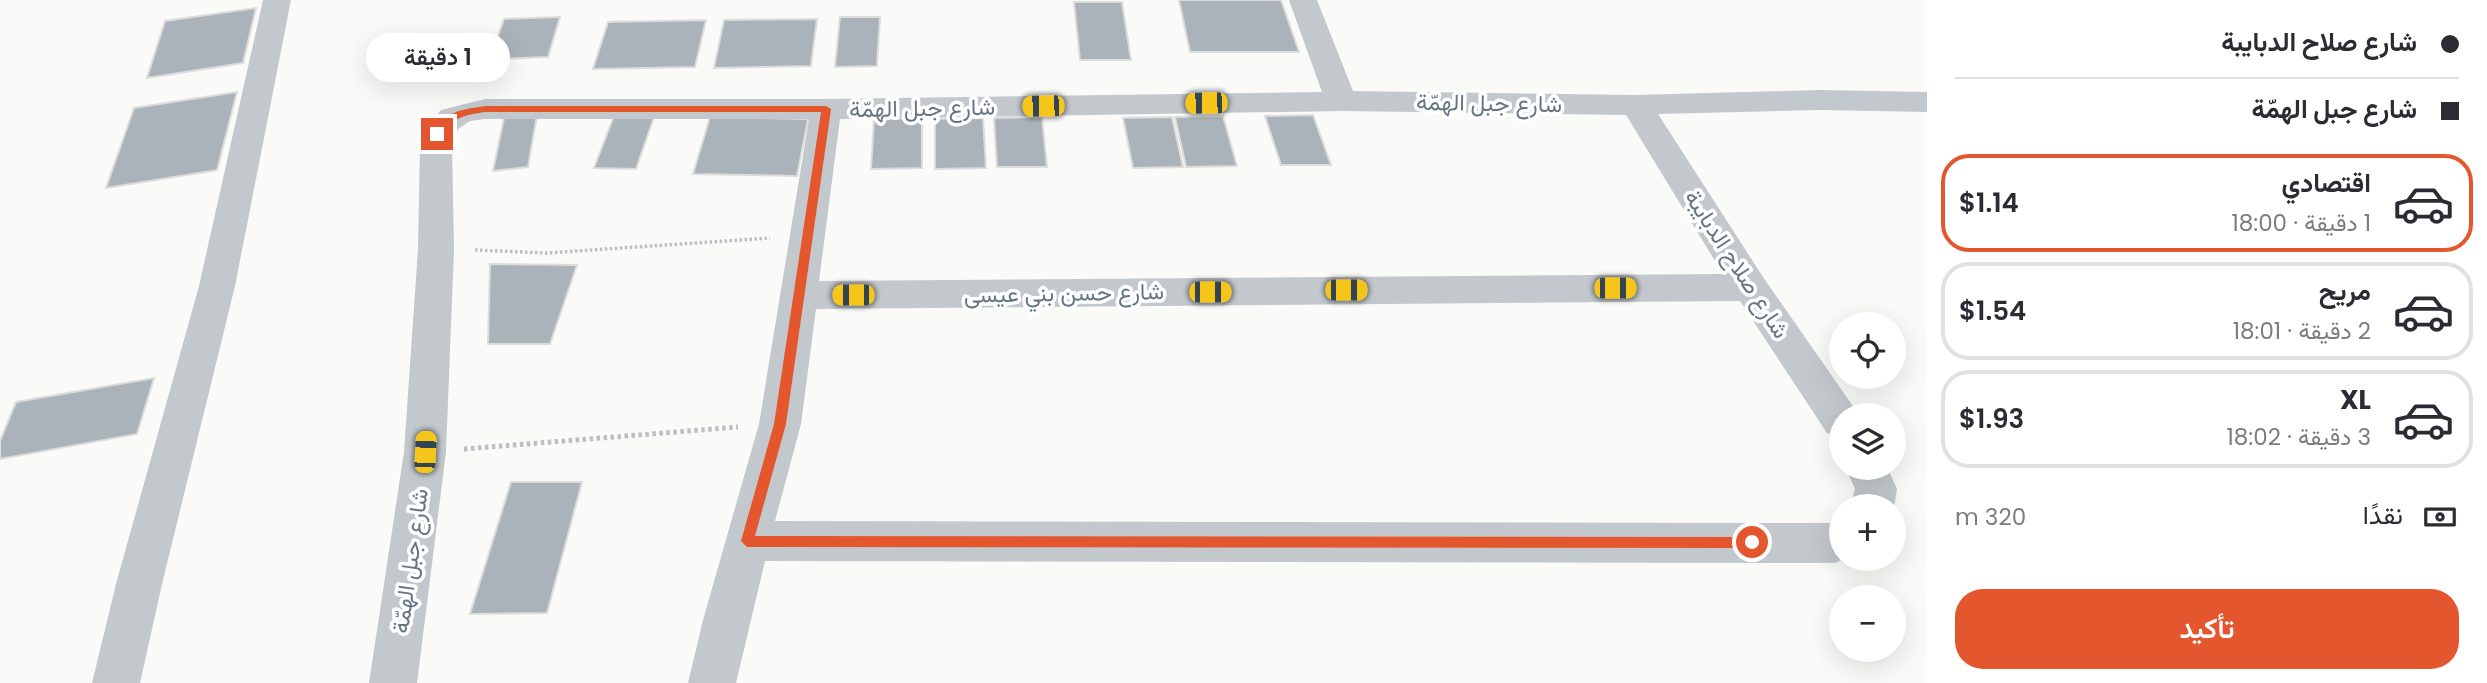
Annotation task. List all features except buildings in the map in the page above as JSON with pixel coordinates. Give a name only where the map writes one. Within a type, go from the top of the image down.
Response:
[{"type":"street","points":[[116,683],[216,286],[277,0]]},
{"type":"street","points":[[1303,0],[1341,101]]},
{"type":"street","name":"شارع جبل الهمّة","points":[[393,683],[425,452],[436,249],[437,134],[444,121],[461,113],[508,108],[826,109],[1341,101],[1636,105],[1820,100],[1927,102]]},
{"type":"street","name":"شارع صلاح الدبايبة","points":[[1636,105],[1750,287],[1829,403]]},
{"type":"street","points":[[712,683],[747,541],[780,424],[826,109]]},
{"type":"street","name":"شارع حسن بني عيسى","points":[[798,295],[1750,287]]},
{"type":"street","points":[[747,541],[1829,542]]},
{"type":"path","points":[[436,249],[547,253],[806,236]]},
{"type":"path","points":[[425,452],[780,424]]},
{"type":"route","points":[[437,134],[444,121],[461,113],[485,109],[826,109],[780,424],[747,541],[1752,542]]}]
